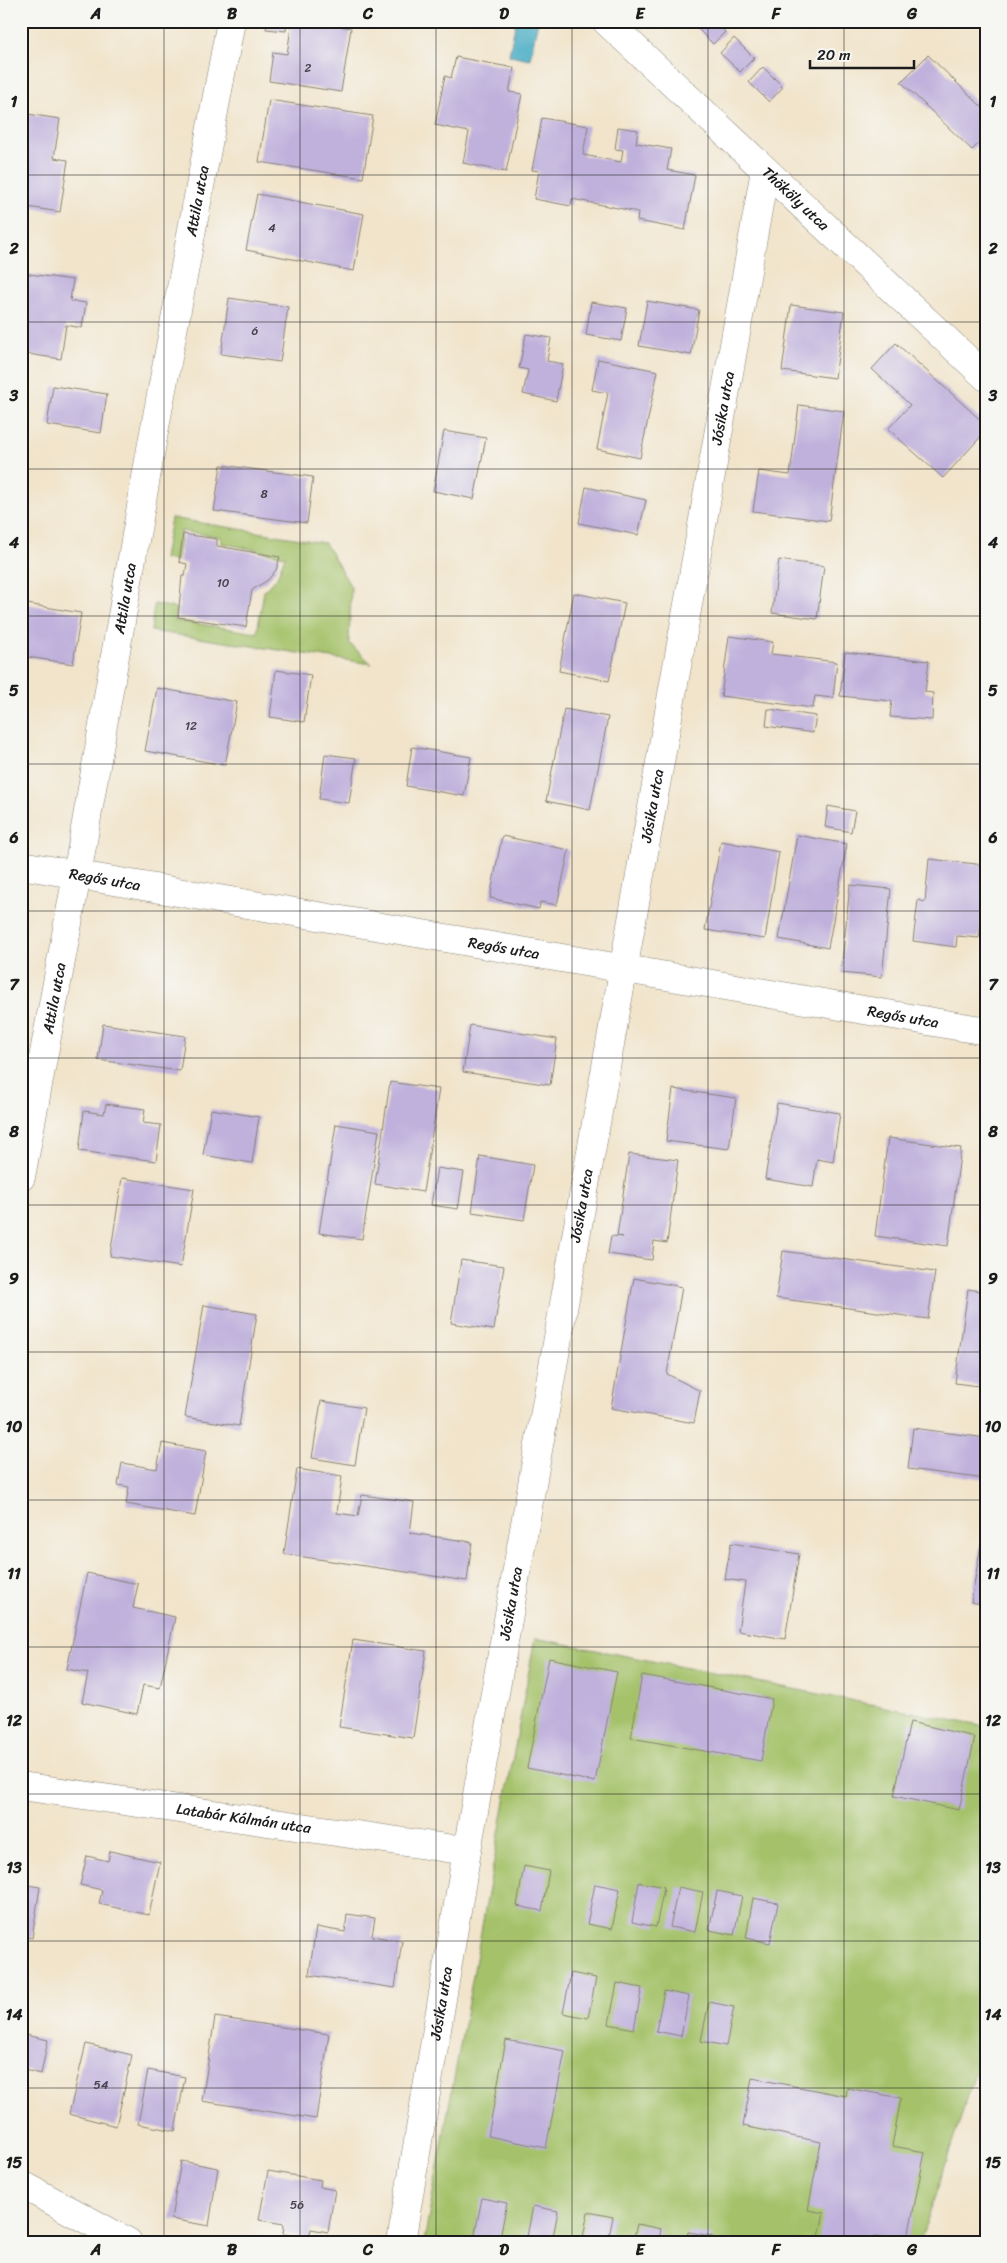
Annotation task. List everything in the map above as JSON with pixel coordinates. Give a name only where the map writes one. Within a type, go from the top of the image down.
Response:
[{"type":"street","name":"Attila utca","points":[[21,1177],[77,875],[152,443],[231,21]]},
{"type":"street","name":"Thököly utca","points":[[606,21],[986,377]]},
{"type":"street","name":"Jósika utca","points":[[401,2242],[466,1851],[765,170]]},
{"type":"street","name":"Regős utca","points":[[21,865],[986,1031]]},
{"type":"street","name":"Latabár Kálmán utca","points":[[21,1786],[466,1851]]},
{"type":"street","points":[[21,2184],[128,2242]]},
{"type":"green space","points":[[171,518],[325,543],[351,587],[349,643],[372,664],[151,631],[154,604],[176,608],[174,620],[257,633],[264,591],[277,577],[285,556],[221,543],[221,537],[181,531],[176,561],[164,559]]},
{"type":"green space","points":[[535,1638],[986,1727],[986,2040],[920,2242],[424,2242]]},
{"type":"water","points":[[516,21],[538,21],[530,59],[509,55]]},
{"type":"building","points":[[267,21],[287,21],[286,31],[266,29]]},
{"type":"building","points":[[292,21],[310,21],[351,28],[341,92],[269,81],[273,52],[287,54]]},
{"type":"building","points":[[694,21],[715,21],[725,32],[713,44],[692,23]]},
{"type":"building","points":[[734,38],[754,58],[740,72],[720,53]]},
{"type":"building","points":[[928,55],[986,111],[986,136],[972,150],[901,82]]},
{"type":"building","points":[[456,57],[514,68],[509,92],[522,94],[506,172],[463,163],[469,132],[435,125],[445,76],[451,78]]},
{"type":"building","points":[[763,67],[783,87],[769,102],[749,82]]},
{"type":"building","points":[[269,100],[373,116],[363,178],[259,162]]},
{"type":"building","points":[[21,113],[60,119],[54,158],[68,160],[60,212],[21,206]]},
{"type":"building","points":[[542,118],[588,126],[583,155],[621,162],[623,150],[615,149],[618,127],[638,130],[636,143],[671,149],[667,170],[695,175],[685,230],[637,221],[638,212],[572,199],[571,206],[534,199],[539,171],[532,170]]},
{"type":"building","points":[[257,194],[364,214],[354,271],[246,250]]},
{"type":"building","points":[[22,273],[73,280],[70,301],[86,303],[82,328],[66,325],[61,359],[21,353]]},
{"type":"building","points":[[229,298],[288,307],[280,362],[221,354]]},
{"type":"building","points":[[647,301],[699,310],[691,355],[639,346]]},
{"type":"building","points":[[591,302],[627,308],[621,341],[586,335]]},
{"type":"building","points":[[791,305],[844,312],[835,378],[782,371]]},
{"type":"building","points":[[526,334],[551,338],[547,361],[563,364],[556,401],[523,394],[528,370],[519,368]]},
{"type":"building","points":[[896,343],[986,425],[986,431],[943,478],[888,429],[910,405],[872,369]]},
{"type":"building","points":[[598,359],[658,371],[640,458],[597,449],[608,393],[592,390]]},
{"type":"building","points":[[53,386],[107,394],[101,433],[47,425]]},
{"type":"building","points":[[799,405],[844,411],[829,521],[753,511],[759,471],[790,475]]},
{"type":"building","points":[[444,431],[486,438],[474,499],[433,491]]},
{"type":"building","points":[[221,465],[313,477],[307,523],[214,511]]},
{"type":"building","points":[[586,487],[646,500],[638,535],[579,523]]},
{"type":"building","points":[[183,534],[217,539],[217,546],[280,557],[276,570],[268,580],[252,590],[246,627],[178,617],[182,576],[185,576],[187,564],[179,562]]},
{"type":"building","points":[[779,560],[824,566],[817,619],[772,613]]},
{"type":"building","points":[[574,593],[625,603],[609,681],[559,671]]},
{"type":"building","points":[[21,603],[81,613],[73,664],[21,656]]},
{"type":"building","points":[[729,636],[773,642],[771,654],[837,662],[833,698],[815,696],[813,708],[721,696]]},
{"type":"building","points":[[845,652],[929,661],[925,692],[933,693],[932,720],[890,717],[892,701],[840,696]]},
{"type":"building","points":[[276,670],[311,675],[304,722],[270,717]]},
{"type":"building","points":[[157,688],[237,702],[225,765],[145,751]]},
{"type":"building","points":[[564,709],[608,717],[590,810],[546,801]]},
{"type":"building","points":[[768,709],[816,716],[813,733],[766,726]]},
{"type":"building","points":[[412,747],[471,757],[464,796],[406,786]]},
{"type":"building","points":[[325,754],[356,758],[349,803],[319,799]]},
{"type":"building","points":[[828,806],[855,811],[851,832],[825,827]]},
{"type":"building","points":[[797,835],[847,844],[828,948],[779,939]]},
{"type":"building","points":[[502,836],[569,850],[557,905],[540,902],[539,909],[490,898]]},
{"type":"building","points":[[721,841],[779,852],[765,939],[705,930]]},
{"type":"building","points":[[929,859],[986,865],[986,918],[982,917],[979,938],[957,936],[956,947],[913,941],[918,900],[925,902]]},
{"type":"building","points":[[850,885],[891,889],[882,977],[841,973]]},
{"type":"building","points":[[103,1024],[185,1036],[180,1071],[98,1060]]},
{"type":"building","points":[[470,1025],[557,1039],[550,1085],[463,1072]]},
{"type":"building","points":[[390,1082],[439,1089],[423,1192],[375,1184]]},
{"type":"building","points":[[673,1089],[736,1098],[729,1149],[666,1141]]},
{"type":"building","points":[[777,1103],[840,1113],[833,1162],[817,1159],[813,1187],[765,1179]]},
{"type":"building","points":[[106,1104],[145,1109],[143,1123],[161,1125],[156,1161],[79,1151],[84,1111],[104,1114]]},
{"type":"building","points":[[211,1109],[259,1117],[252,1163],[203,1155]]},
{"type":"building","points":[[336,1124],[379,1131],[362,1239],[319,1233]]},
{"type":"building","points":[[888,1138],[961,1148],[948,1246],[875,1236]]},
{"type":"building","points":[[629,1154],[678,1160],[667,1243],[654,1241],[652,1260],[608,1254],[611,1236],[623,1237],[617,1236]]},
{"type":"building","points":[[480,1156],[533,1165],[524,1220],[472,1212]]},
{"type":"building","points":[[437,1168],[464,1172],[458,1209],[431,1205]]},
{"type":"building","points":[[122,1178],[194,1189],[181,1267],[110,1256]]},
{"type":"building","points":[[783,1251],[935,1272],[928,1319],[776,1298]]},
{"type":"building","points":[[461,1260],[504,1266],[494,1330],[451,1323]]},
{"type":"building","points":[[634,1278],[682,1287],[667,1374],[700,1391],[694,1423],[611,1408]]},
{"type":"building","points":[[968,1289],[986,1292],[986,1387],[955,1383]]},
{"type":"building","points":[[204,1305],[257,1314],[239,1426],[185,1417]]},
{"type":"building","points":[[321,1401],[364,1408],[355,1465],[312,1458]]},
{"type":"building","points":[[913,1428],[986,1438],[986,1479],[908,1469]]},
{"type":"building","points":[[162,1443],[206,1451],[195,1516],[126,1504],[129,1487],[118,1485],[122,1463],[157,1469]]},
{"type":"building","points":[[297,1469],[342,1476],[337,1513],[358,1516],[362,1495],[414,1502],[410,1533],[472,1542],[467,1581],[284,1554]]},
{"type":"building","points":[[986,1522],[986,1605],[971,1602]]},
{"type":"building","points":[[731,1543],[799,1554],[785,1639],[738,1631],[745,1582],[725,1579]]},
{"type":"building","points":[[87,1573],[138,1584],[133,1608],[175,1617],[160,1688],[143,1685],[137,1714],[82,1702],[88,1673],[67,1669]]},
{"type":"building","points":[[353,1640],[426,1651],[413,1738],[339,1727]]},
{"type":"building","points":[[549,1658],[617,1672],[595,1782],[527,1768]]},
{"type":"building","points":[[642,1675],[772,1699],[761,1761],[631,1738]]},
{"type":"building","points":[[910,1722],[975,1737],[959,1810],[894,1796]]},
{"type":"building","points":[[110,1851],[160,1862],[149,1915],[99,1904],[102,1890],[80,1885],[87,1856],[108,1861]]},
{"type":"building","points":[[524,1866],[549,1871],[542,1911],[517,1906]]},
{"type":"building","points":[[639,1882],[664,1887],[656,1927],[632,1922]]},
{"type":"building","points":[[21,1884],[40,1887],[32,1938],[21,1936]]},
{"type":"building","points":[[595,1884],[620,1889],[612,1929],[587,1924]]},
{"type":"building","points":[[678,1887],[703,1892],[695,1932],[670,1927]]},
{"type":"building","points":[[717,1891],[742,1896],[734,1935],[709,1930]]},
{"type":"building","points":[[753,1898],[778,1903],[770,1943],[746,1938]]},
{"type":"building","points":[[347,1914],[375,1918],[372,1936],[402,1941],[395,1988],[309,1975],[316,1927],[345,1932]]},
{"type":"building","points":[[571,1973],[596,1978],[588,2018],[563,2013]]},
{"type":"building","points":[[617,1983],[642,1988],[634,2029],[609,2024]]},
{"type":"building","points":[[664,1991],[689,1996],[681,2036],[656,2031]]},
{"type":"building","points":[[709,2002],[734,2007],[726,2046],[701,2041]]},
{"type":"building","points":[[215,2017],[329,2034],[316,2119],[202,2101]]},
{"type":"building","points":[[21,2034],[48,2040],[41,2074],[21,2069]]},
{"type":"building","points":[[506,2040],[565,2051],[546,2148],[488,2136]]},
{"type":"building","points":[[86,2044],[132,2055],[116,2126],[69,2114]]},
{"type":"building","points":[[148,2070],[185,2077],[175,2131],[138,2124]]},
{"type":"building","points":[[752,2078],[846,2096],[847,2088],[901,2098],[892,2146],[925,2152],[907,2242],[874,2237],[873,2242],[818,2242],[824,2213],[808,2210],[821,2142],[743,2126]]},
{"type":"building","points":[[181,2161],[218,2168],[209,2226],[171,2219]]},
{"type":"building","points":[[268,2171],[321,2180],[320,2187],[335,2190],[328,2232],[311,2229],[309,2238],[283,2234],[284,2224],[259,2220]]},
{"type":"building","points":[[482,2198],[507,2203],[499,2242],[474,2238]]},
{"type":"building","points":[[533,2206],[558,2211],[552,2242],[526,2242]]},
{"type":"building","points":[[588,2212],[613,2217],[608,2242],[582,2242]]},
{"type":"building","points":[[637,2224],[661,2229],[659,2242],[633,2242]]},
{"type":"building","points":[[688,2232],[712,2236],[711,2242],[686,2242]]}]
